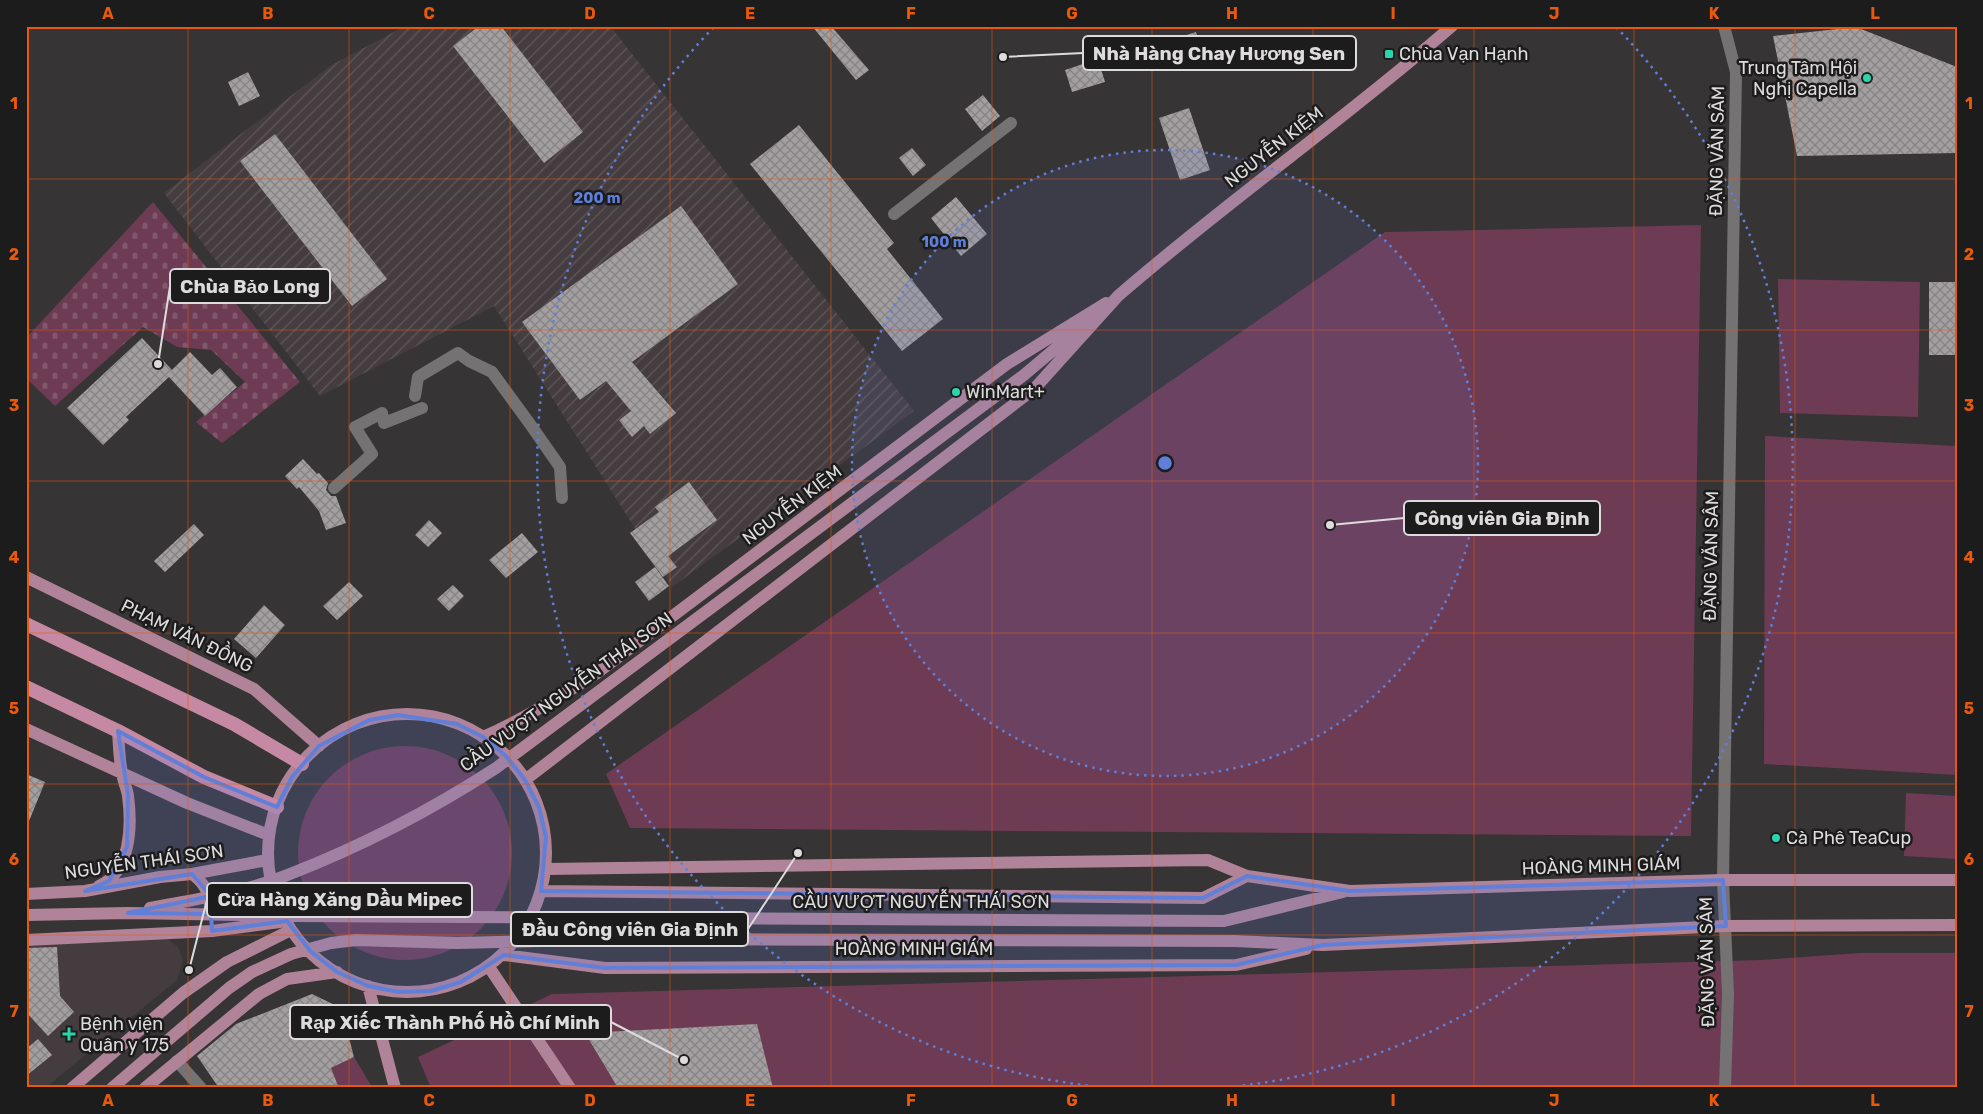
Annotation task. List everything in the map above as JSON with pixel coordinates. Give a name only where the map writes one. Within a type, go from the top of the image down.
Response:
[{"type":"highway","points":[[26,624],[234,724],[302,764]]},
{"type":"highway","points":[[26,687],[118,731],[204,778],[277,806]]},
{"type":"main road","name":"NGUYỄN KIỆM","points":[[525,780],[1035,388],[1118,296],[1182,241],[1358,104],[1452,26]]},
{"type":"main road","name":"NGUYỄN KIỆM","points":[[484,737],[522,720],[597,673],[1007,364],[1118,296]]},
{"type":"main road","name":"CẦU VƯỢT NGUYỄN THÁI SƠN","points":[[128,913],[244,889],[290,874],[376,836],[444,801],[496,768],[1024,375],[1118,296]]},
{"type":"main road","name":"PHẠM VĂN ĐỒNG","points":[[26,577],[254,689],[319,746]]},
{"type":"main road","points":[[398,715],[428,716],[457,724],[484,737],[506,756],[525,780],[538,808],[546,837],[546,870],[538,901],[524,930],[504,955],[488,967],[461,982],[430,991],[399,992],[368,986],[337,972],[311,952],[289,926],[280,908],[267,860],[266,834],[277,806],[292,777],[319,746],[342,730],[369,720],[398,715]]},
{"type":"main road","points":[[26,729],[187,803],[266,834]]},
{"type":"main road","points":[[85,891],[109,882],[121,864],[127,847],[130,828],[118,731]]},
{"type":"main road","name":"NGUYỄN THÁI SƠN","points":[[26,894],[85,891],[267,860]]},
{"type":"main road","name":"HOÀNG MINH GIÁM","points":[[546,870],[1208,860],[1247,876],[1350,891],[1722,880],[1957,880]]},
{"type":"main road","points":[[192,874],[200,880],[207,890],[210,902],[212,931]]},
{"type":"main road","points":[[541,891],[1203,898],[1247,876]]},
{"type":"main road","name":"CẦU VƯỢT NGUYỄN THÁI SƠN","points":[[26,915],[128,913],[294,916],[1224,921],[1350,891]]},
{"type":"main road","name":"HOÀNG MINH GIÁM","points":[[112,1088],[229,988],[252,972],[291,954],[331,943],[356,940],[457,943],[630,939],[1235,941],[1323,945],[1726,926],[1957,925]]},
{"type":"main road","points":[[26,940],[289,926]]},
{"type":"main road","points":[[72,1088],[182,993],[227,962],[289,926]]},
{"type":"main road","name":"HOÀNG MINH GIÁM","points":[[504,955],[604,968],[1236,965],[1323,945]]},
{"type":"main road","points":[[488,967],[570,1088]]},
{"type":"main road","points":[[145,1088],[259,994],[287,979],[337,972]]},
{"type":"main road","points":[[368,986],[392,1087]]},
{"type":"street","name":"ĐẶNG VĂN SÂM","points":[[1724,26],[1736,72],[1722,880],[1726,926],[1728,994],[1725,1088]]},
{"type":"street","points":[[894,214],[1011,122]]},
{"type":"street","points":[[416,396],[418,377],[458,353],[469,361],[492,372],[560,467],[562,498]]},
{"type":"street","points":[[334,488],[372,454],[355,427],[382,413],[384,423],[422,408]]},
{"type":"street","points":[[177,1061],[201,1088]]},
{"type":"highlighted area","points":[[398,715],[457,724],[483,737],[506,756],[525,780],[539,807],[546,837],[541,891],[1203,898],[1247,876],[1350,891],[1723,880],[1726,926],[1323,945],[1236,965],[605,968],[504,955],[461,982],[431,991],[399,992],[368,986],[337,972],[311,952],[287,921],[212,931],[211,914],[128,913],[211,896],[192,874],[85,891],[109,881],[127,847],[128,795],[118,731],[204,777],[277,807],[292,777],[319,746],[369,720]]},
{"type":"shaded area","points":[[405,26],[610,26],[914,411],[672,587],[494,306],[320,396],[164,193],[330,66]]},
{"type":"shaded area","name":"Bệnh viện Quân y 175","points":[[167,938],[178,947],[183,960],[177,980],[45,1088],[26,1088],[26,945]]},
{"type":"green space","points":[[153,202],[300,382],[222,443],[196,422],[245,382],[211,350],[177,347],[143,327],[55,406],[26,378],[26,338]]},
{"type":"green space","points":[[1701,225],[1691,836],[630,828],[606,774],[1385,232]]},
{"type":"green space","points":[[1778,279],[1920,282],[1918,417],[1780,413]]},
{"type":"green space","points":[[1765,436],[1957,446],[1957,775],[1764,764]]},
{"type":"green space","points":[[405,746],[426,748],[446,754],[464,764],[481,777],[494,794],[504,812],[510,832],[512,853],[510,874],[504,894],[494,912],[481,929],[464,942],[446,952],[426,958],[405,960],[384,958],[364,952],[346,942],[329,929],[316,912],[306,894],[300,874],[298,853],[300,832],[306,812],[316,794],[329,777],[346,764],[364,754],[384,748]]},
{"type":"green space","points":[[1906,793],[1957,796],[1957,859],[1904,856]]},
{"type":"green space","points":[[1860,953],[1957,953],[1957,1088],[431,1088],[418,1057],[552,994],[1761,960]]},
{"type":"green space","points":[[354,1057],[372,1087],[339,1088],[331,1068]]},
{"type":"building","points":[[479,26],[501,26],[583,132],[544,163],[453,46]]},
{"type":"building","points":[[812,26],[831,26],[869,70],[856,80]]},
{"type":"building","points":[[1856,27],[1957,67],[1957,153],[1797,156],[1773,36]]},
{"type":"building","points":[[1196,32],[1204,53],[1175,62],[1168,41]]},
{"type":"building","points":[[1098,59],[1105,82],[1072,92],[1065,70]]},
{"type":"building","points":[[248,72],[260,96],[239,106],[228,82]]},
{"type":"building","points":[[983,95],[1000,116],[982,131],[965,109]]},
{"type":"building","points":[[1189,108],[1210,170],[1180,180],[1159,118]]},
{"type":"building","points":[[799,125],[894,243],[887,249],[943,319],[902,351],[750,164]]},
{"type":"building","points":[[275,134],[387,279],[352,306],[240,161]]},
{"type":"building","points":[[912,148],[926,165],[913,176],[899,158]]},
{"type":"building","points":[[956,197],[987,234],[961,256],[931,218]]},
{"type":"building","points":[[681,206],[738,284],[632,362],[676,413],[650,434],[644,426],[632,437],[619,420],[631,411],[606,381],[580,400],[522,322]]},
{"type":"building","points":[[1929,282],[1957,282],[1957,355],[1929,355]]},
{"type":"building","points":[[142,338],[172,370],[190,352],[212,375],[220,368],[237,387],[205,416],[169,377],[126,417],[129,420],[103,445],[67,408]]},
{"type":"building","points":[[303,459],[328,483],[326,490],[331,496],[336,496],[346,523],[326,530],[319,511],[299,487],[297,489],[285,476]]},
{"type":"building","points":[[689,482],[717,520],[668,556],[677,567],[663,577],[630,533],[659,512],[655,507]]},
{"type":"building","points":[[429,520],[442,533],[428,547],[415,535]]},
{"type":"building","points":[[194,524],[204,535],[165,572],[154,561]]},
{"type":"building","points":[[522,533],[538,552],[506,578],[489,560]]},
{"type":"building","points":[[655,567],[669,586],[649,601],[635,582]]},
{"type":"building","points":[[349,582],[363,596],[337,620],[323,606]]},
{"type":"building","points":[[453,585],[464,596],[449,611],[437,599]]},
{"type":"building","points":[[264,605],[285,625],[256,658],[234,639]]},
{"type":"building","points":[[26,774],[45,782],[27,826],[26,826]]},
{"type":"building","points":[[57,947],[60,996],[74,1012],[48,1036],[26,1012],[26,948]]},
{"type":"building","points":[[312,994],[341,1008],[354,1057],[331,1068],[339,1088],[219,1088],[197,1056],[236,1024]]},
{"type":"building","points":[[757,1024],[773,1088],[618,1088],[585,1033]]},
{"type":"building","points":[[38,1039],[52,1055],[26,1076],[26,1049]]},
{"type":"place","name":"Chùa Vạn Hạnh","points":[[1389,54]]},
{"type":"place","name":"Nhà Hàng Chay Hương Sen","points":[[1003,57]]},
{"type":"place","name":"Trung Tâm Hội Nghị Capella","points":[[1867,78]]},
{"type":"place","name":"Chùa Bảo Long","points":[[158,364]]},
{"type":"place","name":"WinMart+","points":[[956,392]]},
{"type":"place","name":"Công viên Gia Định","points":[[1330,525]]},
{"type":"place","name":"Cà Phê TeaCup","points":[[1776,838]]},
{"type":"place","name":"Đầu Công viên Gia Định","points":[[798,853]]},
{"type":"place","name":"Cửa Hàng Xăng Dầu Mipec","points":[[189,970]]},
{"type":"place","name":"Bệnh viện Quân y 175","points":[[69,1034]]},
{"type":"place","name":"Rạp Xiếc Thành Phố Hồ Chí Minh","points":[[684,1060]]}]
